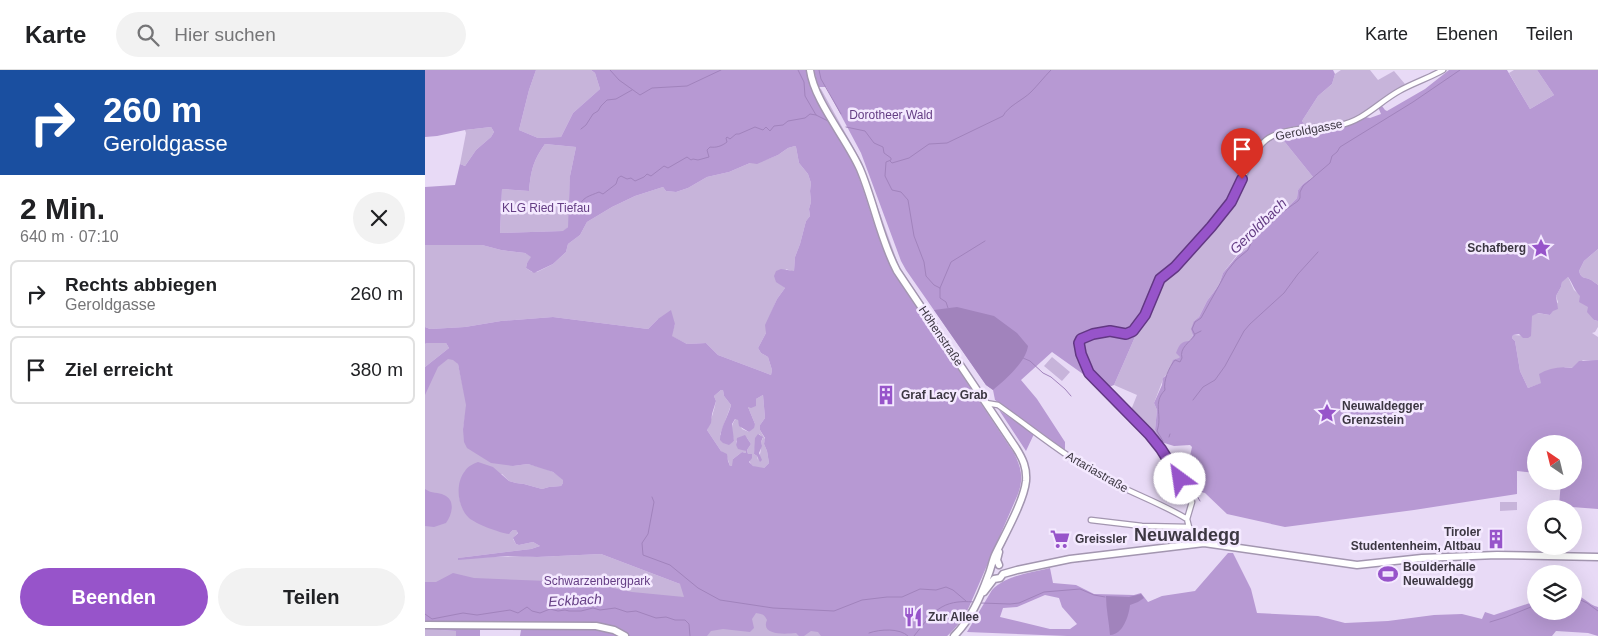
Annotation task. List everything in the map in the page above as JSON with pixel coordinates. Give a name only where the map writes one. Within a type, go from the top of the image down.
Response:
[{"type":"main road","name":"Höhenstraße","points":[[810,70],[818,94],[860,169],[897,271],[1021,456],[1026,473],[1023,493],[1001,544],[997,560],[999,569],[990,570],[992,576],[975,608],[956,634]]},
{"type":"main road","points":[[992,576],[1000,578],[999,569],[1017,570],[1081,557],[1204,543],[1352,565],[1421,558],[1497,555],[1598,557]]},
{"type":"main road","points":[[425,625],[596,626],[614,630],[625,636]]},
{"type":"street","name":"Geroldgasse","points":[[1187,519],[1191,502],[1173,468],[1149,434],[1089,373],[1081,354],[1080,341],[1086,336],[1110,331],[1126,334],[1136,328],[1150,306],[1160,279],[1175,267],[1226,209],[1235,195],[1249,164],[1258,150],[1271,136],[1349,122],[1364,115],[1399,91],[1443,70]]},
{"type":"street","name":"Artariastraße","points":[[986,403],[998,405],[1067,456],[1099,476],[1171,509],[1187,519]]},
{"type":"street","points":[[1187,519],[1189,528],[1204,543]]},
{"type":"street","points":[[1091,520],[1142,526],[1189,528]]},
{"type":"green space","points":[[425,70],[536,70],[519,130],[538,138],[561,137],[573,113],[600,89],[595,73],[591,70],[806,70],[821,107],[854,165],[882,247],[894,273],[1014,453],[1020,468],[1021,483],[1018,494],[969,607],[953,630],[947,636],[821,636],[818,632],[811,631],[804,636],[799,636],[796,633],[781,634],[770,631],[767,629],[765,617],[756,613],[752,619],[754,628],[750,632],[723,629],[711,631],[707,636],[520,636],[521,630],[480,630],[480,636],[456,636],[456,631],[425,629],[425,582],[436,582],[453,573],[474,578],[590,581],[632,592],[684,597],[680,584],[601,554],[537,557],[508,556],[458,560],[458,558],[531,549],[540,546],[533,542],[516,544],[513,538],[518,533],[516,530],[509,534],[505,533],[469,518],[462,508],[459,488],[462,476],[469,466],[478,462],[493,467],[509,481],[542,489],[561,486],[563,480],[553,472],[528,464],[513,466],[491,463],[467,448],[464,442],[463,429],[466,405],[458,364],[448,359],[438,367],[425,395],[425,367],[449,348],[446,343],[426,343],[425,345],[425,327],[430,329],[465,327],[501,321],[553,317],[648,329],[671,310],[675,324],[672,336],[687,344],[706,343],[718,355],[771,375],[772,370],[768,357],[761,353],[758,348],[766,333],[765,325],[777,299],[785,288],[776,282],[774,276],[776,271],[781,269],[794,271],[795,257],[806,221],[810,216],[811,183],[808,174],[799,163],[795,146],[757,164],[750,163],[729,172],[707,177],[688,188],[676,192],[666,191],[663,187],[635,196],[587,222],[580,235],[568,244],[566,252],[553,264],[534,273],[526,268],[531,257],[525,253],[482,245],[425,245],[425,187],[455,185],[460,164],[465,166],[476,150],[494,132],[491,127],[425,137]],"holes":[[[545,144],[576,147],[570,176],[568,227],[563,231],[500,233],[502,189],[529,191],[533,166]],[[723,390],[724,396],[731,405],[721,431],[720,440],[729,445],[734,441],[732,424],[735,419],[738,420],[739,426],[749,432],[754,428],[755,424],[748,407],[756,406],[756,399],[763,395],[765,418],[760,425],[760,430],[765,438],[764,444],[769,463],[764,468],[753,466],[749,462],[752,454],[748,454],[747,450],[751,444],[745,435],[737,438],[736,445],[738,449],[746,451],[746,453],[742,452],[733,459],[732,466],[730,466],[727,454],[721,451],[707,430],[711,423],[716,401],[714,396]]]},
{"type":"green space","points":[[536,70],[591,70],[595,73],[600,89],[573,113],[561,137],[538,138],[519,130]]},
{"type":"green space","name":"Dorotheer Wald","points":[[814,70],[1333,70],[1335,74],[1332,84],[1318,96],[1302,121],[1308,130],[1350,124],[1365,117],[1370,118],[1381,114],[1378,107],[1382,106],[1387,111],[1425,89],[1449,70],[1507,70],[1530,109],[1554,95],[1537,70],[1598,70],[1598,249],[1584,261],[1579,271],[1582,277],[1590,279],[1598,285],[1598,321],[1594,320],[1587,312],[1588,307],[1579,302],[1580,296],[1568,277],[1562,282],[1556,296],[1558,309],[1550,315],[1538,313],[1532,316],[1531,336],[1528,338],[1523,338],[1519,334],[1513,335],[1512,338],[1515,341],[1520,371],[1528,388],[1541,383],[1539,374],[1547,370],[1559,367],[1572,368],[1579,361],[1598,360],[1598,509],[1582,508],[1582,500],[1559,500],[1560,490],[1583,490],[1583,435],[1527,435],[1527,472],[1517,471],[1517,494],[1414,510],[1285,527],[1227,514],[1205,493],[1193,490],[1189,483],[1197,472],[1197,466],[1190,456],[1192,447],[1190,445],[1174,446],[1161,442],[1155,430],[1157,410],[1154,403],[1163,378],[1167,375],[1173,360],[1180,357],[1176,353],[1178,348],[1182,343],[1190,341],[1193,335],[1191,329],[1194,321],[1199,317],[1207,301],[1219,285],[1223,273],[1238,255],[1247,249],[1256,235],[1297,198],[1298,190],[1313,177],[1280,136],[1261,149],[1237,199],[1214,227],[1162,282],[1114,385],[1104,389],[1052,352],[1021,380],[1037,399],[1065,442],[1065,450],[995,400],[993,390],[986,385],[906,270],[861,153],[826,87],[818,87]]},
{"type":"green space","points":[[1341,70],[1370,70],[1378,80],[1394,71],[1405,84],[1361,115],[1347,121],[1306,128],[1302,121],[1318,96],[1332,84],[1335,74]]},
{"type":"green space","points":[[1514,70],[1537,70],[1554,95],[1530,109],[1509,73]]},
{"type":"green space","points":[[818,88],[821,89],[862,163],[900,268],[979,386],[899,269],[857,156]]},
{"type":"green space","points":[[491,127],[494,132],[491,137],[476,150],[465,166],[460,164],[465,130]]},
{"type":"green space","points":[[1280,136],[1313,177],[1298,190],[1297,198],[1254,237],[1247,249],[1237,255],[1223,273],[1219,285],[1207,301],[1199,317],[1194,321],[1192,338],[1176,363],[1164,377],[1154,403],[1157,410],[1155,430],[1163,442],[1161,444],[1131,410],[1137,395],[1114,385],[1162,281],[1175,270],[1214,227],[1261,149]]},
{"type":"green space","name":"KLG Ried Tiefau","points":[[545,144],[576,147],[570,176],[569,226],[564,231],[500,233],[502,189],[529,191],[533,166]]},
{"type":"green space","points":[[795,146],[799,163],[808,174],[811,183],[810,216],[806,221],[795,257],[794,272],[786,269],[780,284],[785,288],[777,299],[766,325],[766,333],[758,348],[761,353],[768,357],[772,370],[771,375],[718,355],[706,343],[687,344],[671,336],[675,324],[658,319],[648,329],[553,317],[501,321],[465,327],[430,329],[425,327],[425,245],[482,245],[525,253],[532,257],[527,263],[526,268],[532,272],[537,272],[553,264],[566,252],[568,244],[580,235],[587,222],[612,207],[635,196],[663,187],[666,191],[676,192],[688,188],[707,177],[768,159]]},
{"type":"green space","points":[[1598,249],[1598,285],[1590,279],[1582,277],[1579,271],[1584,261]]},
{"type":"green space","points":[[1568,277],[1574,290],[1589,307],[1594,320],[1598,321],[1598,327],[1592,333],[1598,337],[1598,360],[1583,360],[1573,368],[1565,367],[1542,383],[1528,388],[1520,371],[1515,341],[1512,338],[1513,335],[1531,336],[1531,316],[1537,313],[1550,315],[1558,302],[1556,296],[1562,281]]},
{"type":"green space","points":[[426,343],[446,343],[449,348],[425,367],[425,345]]},
{"type":"green space","name":"Schwarzenbergpark","points":[[453,349],[467,405],[463,429],[513,466],[528,464],[553,472],[563,479],[561,486],[542,489],[509,481],[502,474],[459,494],[461,505],[466,514],[474,520],[503,532],[510,533],[516,530],[518,532],[513,539],[516,544],[533,542],[540,546],[531,549],[458,558],[601,554],[680,584],[968,609],[964,617],[947,636],[701,636],[425,595],[425,375]]},
{"type":"green space","points":[[1052,357],[1070,372],[1062,381],[1044,366]]},
{"type":"green space","points":[[723,390],[724,396],[731,405],[720,435],[732,442],[734,441],[733,423],[737,418],[742,429],[749,432],[755,424],[748,407],[756,403],[756,399],[763,395],[765,418],[760,425],[760,430],[765,439],[764,444],[769,463],[764,468],[755,467],[751,464],[747,450],[751,444],[743,436],[736,441],[736,445],[746,451],[746,453],[742,452],[733,459],[733,466],[730,466],[727,457],[707,430],[716,401],[714,396]],"holes":[[[759,434],[763,438],[761,442],[758,460],[754,454],[756,441]]]},
{"type":"green space","points":[[999,410],[1034,434],[1026,451]]},
{"type":"green space","points":[[758,434],[763,437],[759,453],[762,460],[760,462],[754,454],[755,438]]},
{"type":"green space","points":[[425,489],[444,495],[450,500],[452,508],[446,523],[434,527],[425,526]]},
{"type":"green space","points":[[1500,502],[1517,502],[1517,510],[1500,511]]},
{"type":"green space","points":[[1228,553],[1233,553],[1251,589],[1257,613],[1318,616],[1345,623],[1462,614],[1482,619],[1485,612],[1494,615],[1527,604],[1527,620],[1582,620],[1582,598],[1598,607],[1598,636],[1588,633],[1556,631],[1552,636],[1067,636],[967,632],[992,590],[998,585],[1019,575],[1050,568],[1053,583],[1076,585],[1094,594],[1134,595],[1141,593],[1148,602],[1162,596],[1195,591]],"holes":[[[1045,595],[1059,598],[1062,607],[1077,624],[1070,629],[1050,629],[1000,617],[1003,608],[1017,607]]]},
{"type":"green space","points":[[425,629],[456,631],[456,636],[425,636]]},
{"type":"shaded area","points":[[957,307],[994,316],[1017,333],[1028,346],[1019,364],[993,390],[986,385],[934,310]]},
{"type":"shaded area","points":[[1141,594],[1144,598],[1130,605],[1127,619],[1122,628],[1115,634],[1110,635],[1106,596],[1129,597]]},
{"type":"waterway","points":[[610,70],[619,80],[640,95],[652,88],[687,86],[721,70]]},
{"type":"waterway","points":[[798,70],[804,82],[805,96],[816,115],[828,121]]},
{"type":"waterway","points":[[819,70],[821,79],[841,114]]},
{"type":"waterway","points":[[890,161],[892,163],[909,158],[929,144],[947,143],[1003,116],[1008,109],[1031,92],[1051,70]]},
{"type":"waterway","name":"Geroldbach","points":[[1161,444],[1163,441],[1157,431],[1159,425],[1158,404],[1165,390],[1167,374],[1175,360],[1180,362],[1183,348],[1195,335],[1192,329],[1195,322],[1201,318],[1227,271],[1248,250],[1252,241],[1284,211],[1298,201],[1303,186],[1330,163],[1332,156],[1340,147],[1413,102],[1460,70]]},
{"type":"waterway","points":[[581,129],[607,100],[616,99],[632,90]]},
{"type":"waterway","points":[[579,208],[584,199],[599,192],[603,194],[616,184],[621,176],[635,181],[647,174],[651,176],[664,166],[668,168],[687,157],[691,160],[709,157],[707,150],[710,147],[721,146],[727,142],[727,137],[730,139],[736,134],[755,127],[763,130],[766,127],[770,131],[774,126],[783,125],[788,121],[805,118],[810,114],[816,115]]},
{"type":"waterway","points":[[846,127],[865,131],[874,143],[883,147],[884,153],[891,158],[891,160],[886,162],[885,176],[892,190],[901,192],[908,200],[914,236],[924,262],[926,276],[934,285],[940,288],[940,298],[946,302],[948,308]]},
{"type":"waterway","points":[[940,288],[951,262],[985,241]]},
{"type":"waterway","points":[[1193,400],[1203,387],[1215,380],[1244,331],[1284,293],[1318,252]]},
{"type":"waterway","name":"Geroldbach","points":[[1195,334],[1201,331]]},
{"type":"waterway","points":[[1023,358],[1051,377],[1071,396]]},
{"type":"waterway","points":[[1192,496],[1197,496],[1200,501]]},
{"type":"waterway","points":[[652,497],[654,502],[648,534],[642,543],[643,555],[670,565],[698,588],[720,600],[773,608],[834,611],[862,600],[902,597],[920,589],[936,590],[946,587],[953,590],[966,601]]},
{"type":"waterway","points":[[981,603],[1019,603],[1044,592],[1080,589],[1105,597]]},
{"type":"waterway","points":[[1582,601],[1598,611]]},
{"type":"waterway","points":[[914,636],[933,614],[946,605],[974,602]]},
{"type":"waterway","name":"Eckbach","points":[[425,614],[432,619],[463,613],[477,615],[510,610],[518,613],[527,607],[532,611],[540,613],[550,609],[581,611],[593,608],[600,610],[615,608],[627,612],[636,611],[656,618],[666,617],[675,620],[685,620],[689,624],[690,636]]},
{"type":"waterway","points":[[1490,622],[1527,609]]},
{"type":"waterway","points":[[869,633],[890,630],[904,633],[908,636]]},
{"type":"place","name":"Schafberg","points":[[1541,248]]},
{"type":"place","name":"Graf Lacy Grab","points":[[886,395]]},
{"type":"place","name":"Neuwaldegger Grenzstein","points":[[1327,413]]},
{"type":"place","name":"Greissler","points":[[1060,539]]},
{"type":"place","name":"Tiroler Studentenheim, Altbau","points":[[1496,539]]},
{"type":"place","name":"Boulderhalle Neuwaldegg","points":[[1388,574]]},
{"type":"place","name":"Zur Allee","points":[[913,617]]},
{"type":"district","name":"Neuwaldegg","points":[[1187,535]]},
{"type":"route","points":[[1180,479],[1149,434],[1089,373],[1079,350],[1079,343],[1081,339],[1093,334],[1110,331],[1126,334],[1136,328],[1150,306],[1160,279],[1175,267],[1211,227],[1231,202],[1242,179]]}]
